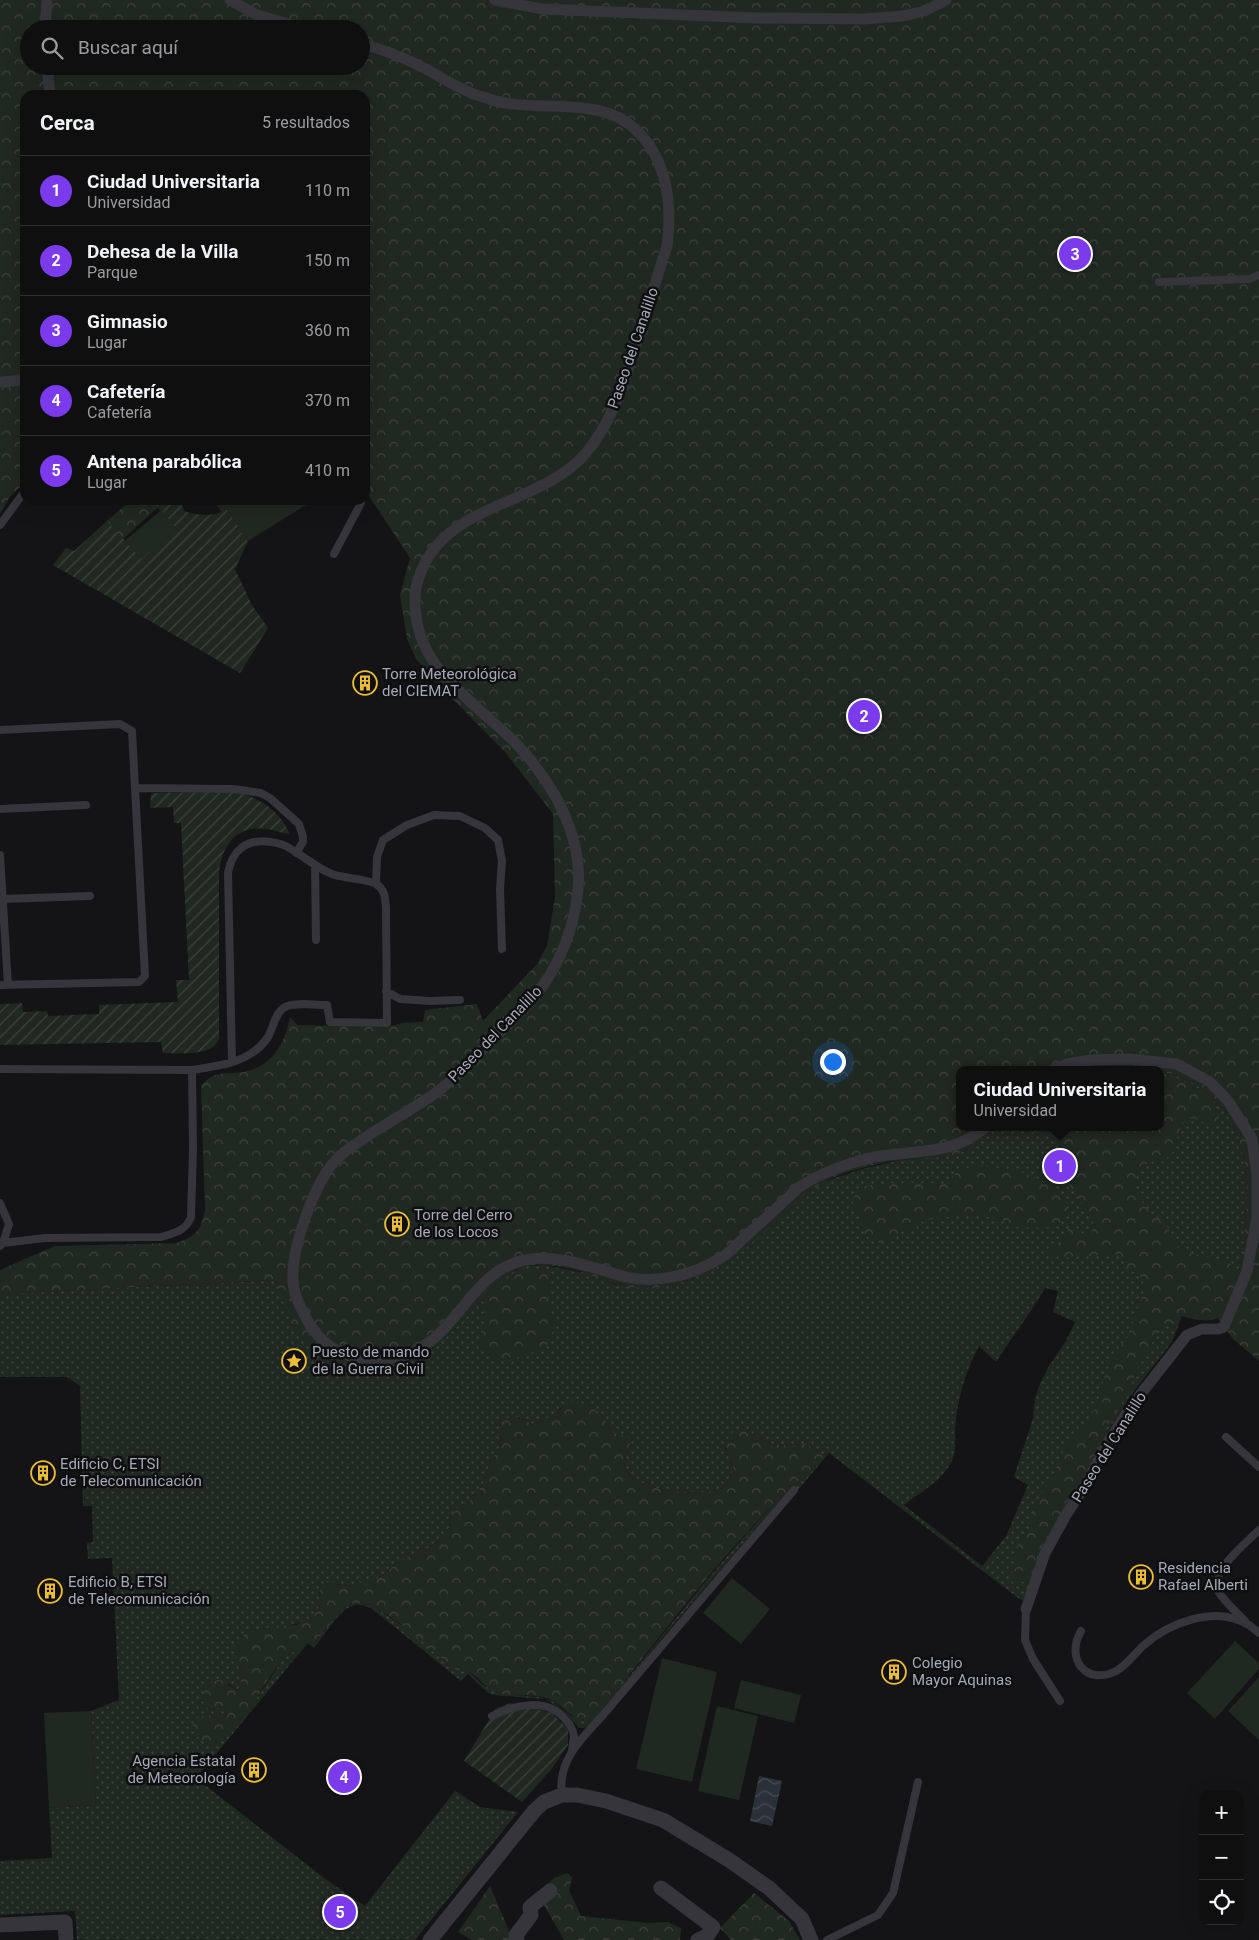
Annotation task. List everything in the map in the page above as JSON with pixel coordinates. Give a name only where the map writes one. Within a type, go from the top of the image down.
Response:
[{"type":"street","points":[[46,20],[48,0]]},
{"type":"street","points":[[230,0],[255,14],[275,20]]},
{"type":"street","points":[[495,0],[542,9],[758,18],[864,19],[903,16],[924,11],[946,0]]},
{"type":"street","name":"Paseo del Canalillo","points":[[370,47],[420,66],[480,96],[504,103],[590,108],[614,114],[638,131],[651,147],[661,167],[668,190],[669,228],[667,246],[624,383],[608,422],[586,453],[572,466],[543,484],[465,522],[449,532],[433,551],[421,570],[416,586],[415,610],[417,626],[427,654],[460,691],[523,751],[559,801],[576,847],[578,889],[571,926],[562,948],[548,978],[534,996],[457,1076],[432,1095],[347,1149],[333,1162],[323,1178],[299,1237],[292,1279],[296,1298],[314,1332],[326,1344],[348,1356],[363,1360],[392,1359],[414,1353],[437,1337],[449,1325],[476,1289],[488,1277],[513,1263],[528,1259],[542,1258],[566,1262],[634,1279],[648,1280],[683,1274],[722,1258],[811,1178],[829,1170],[886,1155],[941,1150],[958,1145],[981,1131]]},
{"type":"street","points":[[48,75],[49,90]]},
{"type":"street","points":[[0,382],[20,380]]},
{"type":"street","name":"Paseo del Canalillo","points":[[1026,1609],[1045,1553],[1129,1409],[1188,1335],[1202,1329],[1218,1329],[1224,1326],[1247,1271],[1257,1216],[1258,1174],[1252,1139],[1230,1102],[1210,1082],[1177,1064],[1130,1058],[1091,1060],[1062,1066]]},
{"type":"street","points":[[430,1940],[535,1810],[544,1802],[562,1795],[577,1794],[606,1801],[663,1820],[730,1860],[769,1888],[802,1919],[811,1940]]},
{"type":"street","points":[[661,1888],[713,1928],[706,1936],[698,1940]]},
{"type":"street","points":[[517,1940],[516,1935],[531,1915],[530,1907],[550,1890]]},
{"type":"street","points":[[0,1925],[64,1922],[66,1940]]},
{"type":"lane","points":[[1160,282],[1249,279],[1259,275]]},
{"type":"lane","points":[[0,525],[20,498]]},
{"type":"lane","points":[[334,554],[360,505]]},
{"type":"lane","points":[[0,730],[120,724],[132,731],[145,976],[139,982],[4,985],[3,899],[0,855]]},
{"type":"lane","points":[[135,788],[234,789],[261,793],[270,798],[298,824],[303,842],[296,853]]},
{"type":"lane","points":[[0,809],[86,806]]},
{"type":"lane","points":[[376,883],[377,857],[383,840],[407,824],[434,815],[460,816],[485,828],[498,840],[502,861],[500,889],[502,949]]},
{"type":"lane","points":[[0,1069],[192,1070],[232,1062],[250,1055],[267,1038],[279,1012],[285,1007],[328,1005],[330,1022],[387,1023],[386,907],[384,892],[376,883],[338,876],[315,866],[284,845],[257,841],[244,845],[235,853],[230,861],[228,873],[232,1062]]},
{"type":"lane","points":[[315,866],[316,940]]},
{"type":"lane","points":[[3,899],[90,896]]},
{"type":"lane","points":[[386,991],[400,1000],[460,1000]]},
{"type":"lane","points":[[0,1203],[8,1224],[2,1244],[45,1238],[161,1237],[177,1232],[188,1225],[191,1217],[193,1149],[192,1070]]},
{"type":"lane","points":[[1226,1438],[1259,1468]]},
{"type":"lane","points":[[562,1795],[561,1774],[571,1753],[794,1490]]},
{"type":"lane","points":[[1259,1530],[1222,1568],[1216,1581],[1217,1590],[1247,1624],[1259,1633]]},
{"type":"lane","points":[[1026,1609],[1025,1640],[1033,1659],[1060,1701]]},
{"type":"lane","points":[[1081,1631],[1076,1638],[1074,1648],[1077,1662],[1088,1672],[1095,1675],[1116,1671],[1154,1637],[1180,1623],[1216,1616],[1238,1620],[1247,1624]]},
{"type":"lane","points":[[492,1716],[503,1710],[524,1705],[548,1707],[560,1713],[569,1724],[574,1736],[571,1753]]},
{"type":"lane","points":[[827,1940],[878,1916],[893,1893],[918,1782]]},
{"type":"green space","points":[[0,0],[1259,0],[1259,1361],[1233,1339],[1218,1318],[1204,1320],[1182,1316],[1161,1330],[1141,1359],[1128,1394],[1105,1430],[1090,1466],[1051,1528],[1028,1579],[1015,1586],[1012,1581],[1012,1573],[1018,1545],[1026,1536],[1032,1521],[1034,1506],[1041,1499],[1043,1487],[1057,1470],[1061,1456],[1070,1439],[1084,1427],[1100,1400],[1103,1380],[1113,1357],[1127,1338],[1145,1288],[1141,1277],[1131,1270],[1117,1254],[1061,1258],[1052,1255],[1050,1248],[1061,1241],[1070,1227],[1078,1229],[1084,1236],[1091,1235],[1094,1225],[1085,1207],[1071,1188],[1064,1172],[1063,1149],[1057,1139],[1028,1131],[1164,1131],[1164,1074],[1179,1078],[1198,1088],[1213,1102],[1219,1120],[1210,1125],[1193,1118],[1184,1121],[1173,1152],[1165,1159],[1145,1164],[1137,1171],[1135,1182],[1138,1195],[1151,1213],[1166,1224],[1173,1242],[1180,1249],[1230,1264],[1236,1269],[1235,1279],[1242,1260],[1247,1201],[1246,1175],[1242,1151],[1235,1129],[1224,1109],[1208,1093],[1187,1080],[1164,1072],[1164,1066],[956,1066],[956,1131],[992,1131],[970,1148],[959,1153],[934,1158],[902,1160],[873,1165],[832,1178],[806,1194],[737,1255],[711,1270],[670,1286],[656,1288],[629,1287],[610,1283],[586,1273],[563,1267],[529,1265],[523,1267],[503,1278],[495,1285],[442,1341],[412,1360],[388,1369],[369,1371],[353,1368],[334,1361],[316,1350],[296,1328],[276,1280],[0,1294],[0,1270],[55,1246],[177,1243],[189,1238],[197,1232],[205,1210],[201,1086],[207,1080],[218,1074],[251,1070],[266,1062],[278,1050],[290,1017],[297,1025],[387,1027],[402,1023],[423,1022],[425,1010],[477,1004],[483,1021],[537,964],[547,946],[555,897],[553,814],[505,752],[434,680],[416,659],[407,639],[400,595],[410,558],[370,498],[370,90],[20,90],[20,487],[9,498],[0,514]]},
{"type":"green space","points":[[125,505],[156,505],[158,507],[123,539],[107,521]]},
{"type":"green space","points":[[155,505],[182,505],[184,511],[201,515],[222,512],[227,509],[248,541],[235,569],[252,605],[268,628],[240,673],[53,565],[66,548],[74,551],[107,521],[141,558],[176,528]]},
{"type":"green space","points":[[216,505],[306,505],[248,541],[227,509],[222,513]]},
{"type":"green space","points":[[161,510],[176,528],[141,559],[125,541]]},
{"type":"green space","points":[[236,792],[268,806],[280,818],[290,834],[267,829],[247,830],[233,839],[223,854],[219,873],[219,1038],[216,1044],[211,1048],[195,1053],[163,1053],[161,1042],[0,1045],[0,1004],[22,1003],[23,1012],[47,1011],[48,1016],[99,1014],[99,1005],[178,1002],[176,980],[189,980],[181,823],[174,823],[173,807],[150,808],[151,794]]},
{"type":"green space","points":[[1164,1072],[1187,1080],[1208,1093],[1224,1109],[1235,1129],[1242,1151],[1246,1175],[1247,1201],[1242,1260],[1234,1285],[1218,1318],[1204,1320],[1182,1316],[1172,1342],[1133,1392],[1111,1426],[1024,1601],[829,1453],[798,1490],[792,1486],[663,1637],[592,1725],[579,1728],[562,1709],[545,1699],[494,1695],[488,1693],[468,1674],[461,1681],[371,1608],[355,1605],[347,1609],[341,1613],[314,1648],[308,1643],[196,1778],[324,1878],[365,1906],[455,1791],[480,1807],[518,1812],[415,1940],[77,1940],[75,1911],[0,1915],[0,1861],[52,1858],[49,1808],[96,1805],[91,1711],[119,1700],[112,1558],[88,1559],[87,1543],[93,1542],[92,1506],[83,1506],[80,1386],[67,1377],[0,1377],[0,1294],[276,1280],[296,1327],[432,1349],[456,1328],[489,1290],[504,1277],[524,1266],[544,1265],[586,1273],[615,1285],[656,1288],[693,1279],[805,1194],[826,1181],[862,1169],[901,1160],[943,1156],[965,1151],[992,1131],[1164,1131]],"holes":[[[1045,1288],[1058,1291],[1053,1312],[1075,1322],[1066,1341],[1049,1366],[1035,1398],[1033,1418],[1014,1477],[1028,1485],[1006,1536],[982,1566],[904,1505],[929,1487],[950,1465],[955,1449],[955,1425],[959,1400],[967,1372],[979,1346],[996,1362]],[[562,1407],[600,1413],[613,1433],[631,1443],[624,1459],[627,1471],[635,1479],[663,1489],[679,1492],[708,1492],[724,1487],[734,1469],[725,1448],[746,1430],[769,1443],[778,1445],[806,1444],[823,1455],[822,1460],[791,1486],[747,1533],[627,1679],[573,1717],[552,1701],[539,1697],[500,1694],[483,1685],[468,1671],[372,1605],[354,1603],[342,1609],[314,1644],[308,1642],[284,1658],[241,1721],[193,1726],[199,1719],[218,1716],[227,1711],[224,1706],[212,1710],[228,1683],[238,1691],[240,1688],[242,1666],[256,1630],[293,1625],[307,1621],[321,1604],[319,1592],[336,1584],[349,1586],[362,1580],[374,1580],[404,1558],[415,1556],[435,1544],[449,1528],[451,1516],[458,1506],[474,1498],[483,1484],[490,1463],[502,1442],[500,1432],[518,1417],[534,1425],[551,1417]]]},
{"type":"green space","points":[[977,1166],[1017,1171],[1041,1180],[1051,1188],[1069,1210],[1058,1225],[1044,1228],[1017,1227],[1002,1220],[985,1216],[961,1215],[925,1220],[880,1243],[865,1235],[860,1217],[852,1201],[859,1187],[903,1183],[946,1184],[959,1170]]},
{"type":"green space","points":[[537,1269],[551,1273],[548,1297],[554,1328],[549,1341],[544,1350],[521,1355],[512,1362],[495,1359],[480,1349],[482,1328],[486,1319],[484,1304],[486,1296],[503,1281],[523,1270]]},
{"type":"green space","points":[[574,1401],[585,1404],[600,1413],[613,1433],[628,1436],[631,1443],[624,1459],[627,1471],[635,1479],[663,1489],[679,1492],[708,1492],[724,1487],[734,1469],[727,1453],[726,1445],[729,1436],[734,1431],[746,1430],[774,1444],[806,1444],[823,1455],[822,1460],[759,1519],[701,1585],[592,1721],[581,1720],[555,1702],[542,1697],[508,1695],[491,1690],[473,1674],[457,1670],[398,1622],[372,1605],[354,1603],[342,1609],[314,1644],[308,1642],[283,1660],[240,1723],[223,1741],[218,1744],[212,1744],[200,1740],[193,1731],[195,1720],[202,1716],[224,1714],[227,1711],[224,1706],[212,1710],[203,1706],[204,1689],[218,1680],[237,1690],[240,1688],[242,1666],[237,1660],[236,1648],[244,1635],[256,1630],[296,1625],[311,1618],[321,1604],[320,1592],[325,1581],[349,1586],[362,1580],[374,1580],[404,1558],[415,1556],[435,1544],[449,1528],[451,1516],[458,1506],[474,1498],[483,1484],[490,1463],[502,1442],[500,1432],[502,1421],[514,1417],[534,1425]]},
{"type":"green space","points":[[732,1578],[770,1609],[741,1644],[703,1613]]},
{"type":"green space","points":[[1235,1641],[1259,1663],[1259,1669],[1215,1719],[1187,1693]]},
{"type":"green space","points":[[662,1658],[717,1672],[692,1782],[636,1769]]},
{"type":"green space","points":[[1259,1677],[1259,1740],[1228,1711]]},
{"type":"green space","points":[[741,1680],[801,1695],[794,1723],[734,1708]]},
{"type":"green space","points":[[511,1703],[552,1713],[568,1729],[568,1745],[550,1771],[522,1802],[464,1761],[496,1708]]},
{"type":"green space","points":[[717,1706],[758,1716],[739,1800],[698,1791]]},
{"type":"green space","points":[[91,1711],[96,1805],[49,1808],[44,1713]]},
{"type":"green space","points":[[568,1873],[572,1878],[569,1890],[581,1916],[649,1923],[668,1922],[681,1928],[680,1940],[564,1940],[537,1893],[554,1878]]},
{"type":"green space","points":[[490,1886],[508,1928],[511,1940],[472,1940],[458,1932]]},
{"type":"green space","points":[[754,1893],[789,1921],[800,1940],[731,1940],[720,1928]]},
{"type":"water","points":[[759,1776],[782,1781],[772,1826],[750,1821]]},
{"type":"place","name":"Gimnasio","points":[[1075,254]]},
{"type":"place","name":"Torre Meteorológica del CIEMAT","points":[[365,683]]},
{"type":"place","name":"Dehesa de la Villa","points":[[864,716]]},
{"type":"place","name":"Ciudad Universitaria","points":[[1060,1166]]},
{"type":"place","name":"Torre del Cerro de los Locos","points":[[397,1224]]},
{"type":"place","name":"Puesto de mando de la Guerra Civil","points":[[294,1361]]},
{"type":"place","name":"Edificio C, ETSI de Telecomunicación","points":[[43,1473]]},
{"type":"place","name":"Residencia Rafael Alberti","points":[[1141,1577]]},
{"type":"place","name":"Edificio B, ETSI de Telecomunicación","points":[[50,1591]]},
{"type":"place","name":"Colegio Mayor Aquinas","points":[[894,1672]]},
{"type":"place","name":"Agencia Estatal de Meteorología","points":[[254,1770]]},
{"type":"place","name":"Cafetería","points":[[344,1777]]},
{"type":"place","name":"Antena parabólica","points":[[340,1912]]}]
